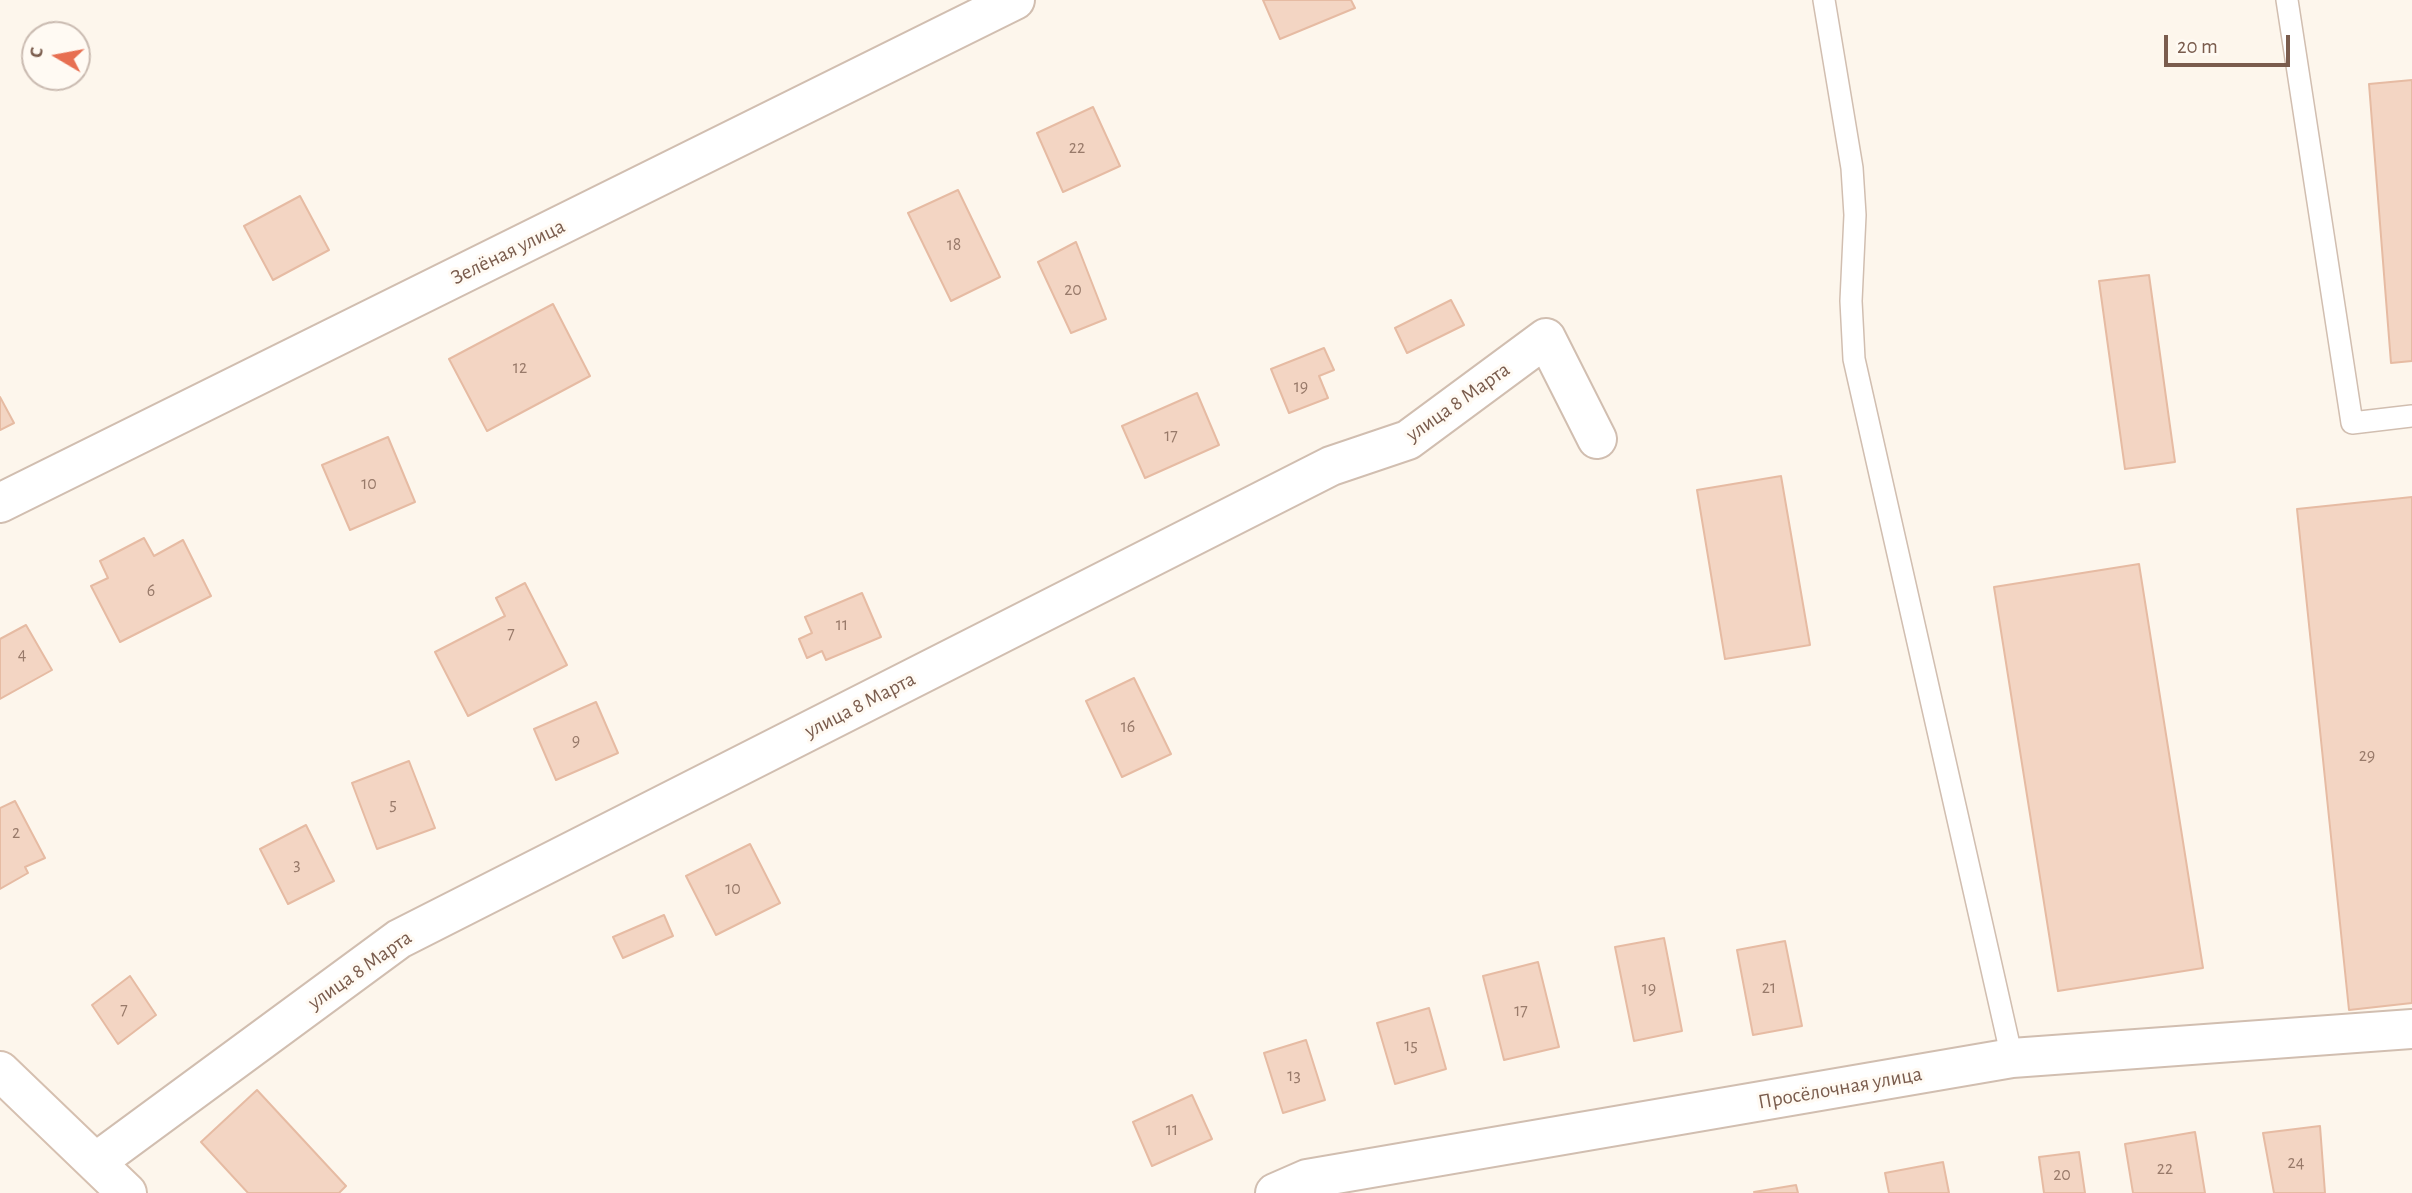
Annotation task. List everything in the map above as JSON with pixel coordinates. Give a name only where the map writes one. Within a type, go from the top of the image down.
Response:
[{"type":"street","name":"Зелёная улица","points":[[0,503],[1015,0]]},
{"type":"street","name":"улица 8 Марта","points":[[96,1162],[399,939],[1331,466],[1408,440],[1546,338],[1597,439]]},
{"type":"street","name":"Просёлочная улица","points":[[1275,1193],[1307,1179],[2012,1058],[2412,1029]]},
{"type":"street","points":[[0,1071],[127,1193]]},
{"type":"lane","points":[[1824,0],[1852,168],[1855,215],[1851,301],[1854,359],[2012,1058]]},
{"type":"lane","points":[[2287,0],[2352,424],[2412,416]]},
{"type":"building","points":[[1263,0],[1351,0],[1355,8],[1280,39]]},
{"type":"building","points":[[2412,80],[2412,361],[2391,363],[2369,84]]},
{"type":"building","points":[[1093,107],[1120,166],[1063,192],[1037,133]]},
{"type":"building","points":[[958,190],[1000,277],[951,301],[908,213]]},
{"type":"building","points":[[300,196],[329,250],[273,280],[244,226]]},
{"type":"building","points":[[1076,242],[1106,319],[1071,333],[1038,262]]},
{"type":"building","points":[[2149,275],[2175,462],[2125,469],[2099,281]]},
{"type":"building","points":[[1451,300],[1464,325],[1407,353],[1395,328]]},
{"type":"building","points":[[553,304],[590,376],[487,431],[449,359]]},
{"type":"building","points":[[1324,348],[1334,370],[1319,376],[1328,398],[1289,413],[1271,369]]},
{"type":"building","points":[[1197,393],[1219,445],[1145,478],[1122,426]]},
{"type":"building","points":[[0,397],[14,423],[0,430]]},
{"type":"building","points":[[388,437],[415,502],[350,530],[322,465]]},
{"type":"building","points":[[1781,476],[1810,645],[1725,659],[1697,490]]},
{"type":"building","points":[[2412,497],[2412,1003],[2349,1010],[2297,509]]},
{"type":"building","points":[[144,538],[154,556],[183,540],[211,596],[120,642],[91,586],[108,578],[100,561]]},
{"type":"building","points":[[2139,564],[2203,968],[2058,991],[1994,587]]},
{"type":"building","points":[[525,583],[567,665],[468,716],[435,652],[505,616],[496,598]]},
{"type":"building","points":[[862,593],[881,637],[826,660],[822,651],[807,658],[799,639],[812,633],[805,617]]},
{"type":"building","points":[[26,625],[52,670],[0,699],[0,639]]},
{"type":"building","points":[[1134,678],[1171,754],[1122,777],[1086,701]]},
{"type":"building","points":[[596,702],[618,753],[556,780],[534,729]]},
{"type":"building","points":[[409,761],[435,828],[377,849],[352,783]]},
{"type":"building","points":[[15,801],[45,858],[25,867],[28,873],[0,889],[0,808]]},
{"type":"building","points":[[306,825],[334,881],[288,904],[260,849]]},
{"type":"building","points":[[750,844],[780,903],[716,935],[686,876]]},
{"type":"building","points":[[664,915],[673,936],[623,958],[613,937]]},
{"type":"building","points":[[1664,938],[1682,1031],[1634,1041],[1615,947]]},
{"type":"building","points":[[1785,941],[1802,1026],[1753,1035],[1737,950]]},
{"type":"building","points":[[1538,962],[1559,1047],[1504,1060],[1483,976]]},
{"type":"building","points":[[130,976],[156,1015],[118,1044],[92,1005]]},
{"type":"building","points":[[1429,1008],[1446,1069],[1395,1084],[1377,1023]]},
{"type":"building","points":[[1306,1040],[1325,1100],[1283,1113],[1264,1053]]},
{"type":"building","points":[[257,1090],[346,1186],[339,1193],[248,1193],[201,1142]]},
{"type":"building","points":[[1192,1095],[1212,1139],[1152,1166],[1133,1122]]},
{"type":"building","points":[[2320,1126],[2325,1193],[2274,1193],[2263,1133]]},
{"type":"building","points":[[2195,1132],[2205,1193],[2133,1193],[2125,1144]]},
{"type":"building","points":[[2079,1152],[2085,1193],[2044,1193],[2039,1157]]},
{"type":"building","points":[[1943,1162],[1949,1193],[1889,1193],[1885,1173]]},
{"type":"building","points":[[1796,1185],[1798,1193],[1754,1192]]}]
